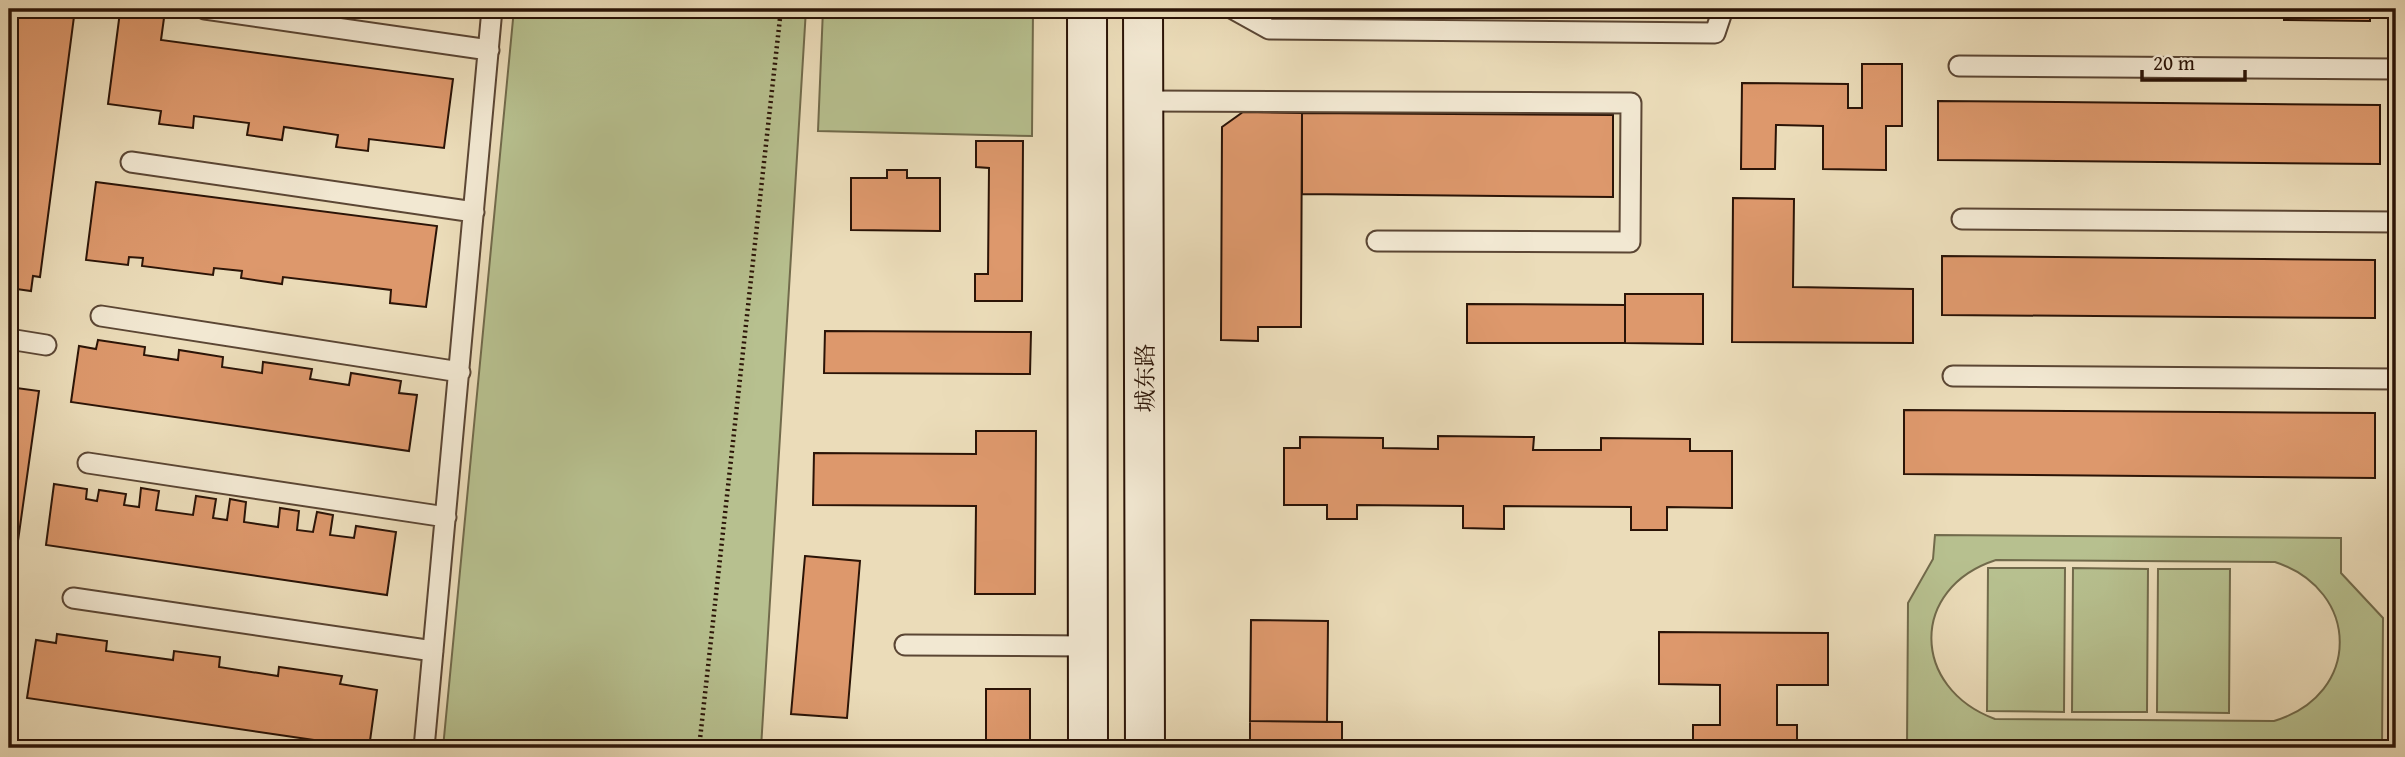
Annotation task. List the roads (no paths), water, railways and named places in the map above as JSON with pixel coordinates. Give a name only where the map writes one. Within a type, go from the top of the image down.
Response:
[{"type":"main road","points":[[1087,9],[1088,748]]},
{"type":"main road","name":"城东路","points":[[1143,9],[1145,748]]},
{"type":"lane","points":[[205,9],[489,50]]},
{"type":"lane","points":[[424,748],[492,9]]},
{"type":"lane","points":[[1233,9],[1269,29],[1716,33],[1723,9]]},
{"type":"lane","points":[[1959,66],[2396,69]]},
{"type":"lane","points":[[1143,101],[1631,103],[1630,242],[1377,241]]},
{"type":"lane","points":[[131,162],[474,212]]},
{"type":"lane","points":[[1962,219],[2396,222]]},
{"type":"lane","points":[[101,316],[460,372]]},
{"type":"lane","points":[[9,339],[46,345]]},
{"type":"lane","points":[[1953,376],[2396,379]]},
{"type":"lane","points":[[88,463],[446,517]]},
{"type":"lane","points":[[73,598],[433,651]]},
{"type":"lane","points":[[905,645],[1087,646]]}]
